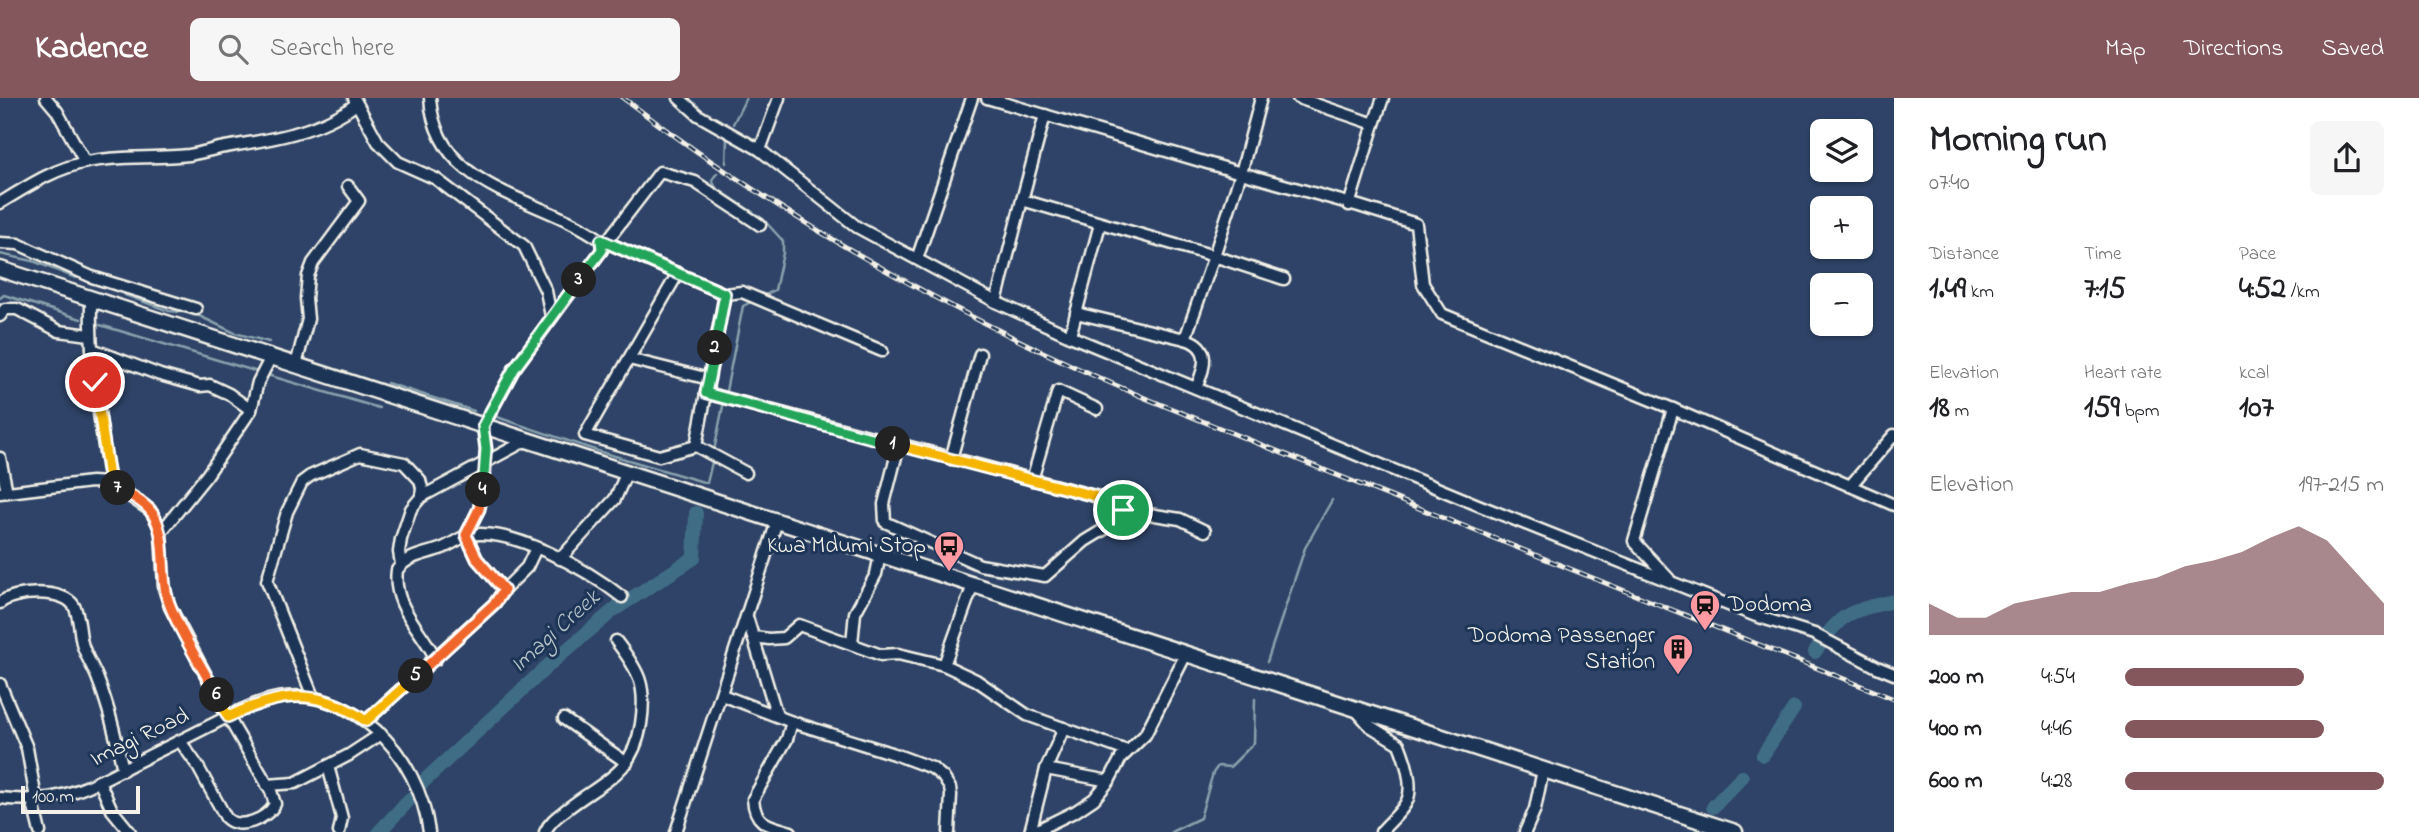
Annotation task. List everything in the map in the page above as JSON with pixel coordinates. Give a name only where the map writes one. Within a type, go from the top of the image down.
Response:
[{"type":"highway","points":[[0,269],[1735,832]]},
{"type":"street","points":[[46,98],[57,111],[85,162]]},
{"type":"street","points":[[430,98],[433,117],[447,148],[472,175],[491,186],[586,229],[603,241],[725,294],[742,292],[882,351]]},
{"type":"street","points":[[679,98],[698,115],[760,150],[857,227],[996,302],[1070,336],[1672,582],[1756,616],[1814,634],[1894,674]]},
{"type":"street","points":[[760,150],[779,98]]},
{"type":"street","points":[[917,259],[972,98]]},
{"type":"street","points":[[988,98],[1416,224],[1423,284],[1442,314],[1673,409],[1894,505]]},
{"type":"street","points":[[1185,339],[1241,173],[1261,98]]},
{"type":"street","points":[[1298,98],[1374,124]]},
{"type":"street","points":[[1349,205],[1383,98]]},
{"type":"street","points":[[0,203],[50,174],[85,162],[121,157],[189,155],[248,144],[319,125],[341,116],[355,101],[378,142],[398,162],[436,179],[521,242],[528,251],[546,291],[551,316]]},
{"type":"street","points":[[996,302],[1045,115]]},
{"type":"street","points":[[436,659],[426,639],[406,614],[396,581],[397,570],[401,564],[455,543],[466,535],[482,499],[486,449],[483,426],[509,376],[602,250],[603,241],[660,172],[695,183],[760,225]]},
{"type":"street","points":[[296,365],[308,319],[308,276],[320,254],[359,201],[348,186]]},
{"type":"street","points":[[1022,200],[1284,279]]},
{"type":"street","points":[[1070,336],[1100,224]]},
{"type":"street","points":[[0,243],[18,244],[92,276],[196,309]]},
{"type":"street","points":[[678,273],[584,435],[659,456],[696,446],[746,472]]},
{"type":"street","points":[[696,446],[725,294]]},
{"type":"street","points":[[92,299],[90,335],[99,418],[110,484]]},
{"type":"street","points":[[0,316],[5,309],[17,309],[59,331],[90,335]]},
{"type":"street","points":[[1076,313],[1185,339],[1198,345],[1204,354],[1205,369],[1196,388]]},
{"type":"street","points":[[92,349],[160,375],[200,386],[210,385],[229,394],[250,411]]},
{"type":"street","points":[[951,459],[981,354]]},
{"type":"street","points":[[161,532],[207,475],[250,411],[258,382],[271,357]]},
{"type":"street","points":[[628,359],[709,379]]},
{"type":"street","points":[[1032,480],[1059,391],[1097,409]]},
{"type":"street","points":[[706,393],[1106,499],[1123,510],[1180,519],[1205,531]]},
{"type":"street","points":[[1672,582],[1634,541],[1673,409]]},
{"type":"street","points":[[1850,486],[1894,435]]},
{"type":"street","points":[[401,564],[399,552],[405,523],[421,497],[527,440]]},
{"type":"street","points":[[899,445],[884,504],[885,522],[981,565],[1045,576],[1085,541],[1108,527],[1123,510]]},
{"type":"street","points":[[313,697],[267,581],[296,492],[310,476],[360,454],[404,463],[420,480],[421,497]]},
{"type":"street","points":[[0,458],[4,493],[90,482],[110,484],[150,510],[161,532],[164,588],[170,607],[267,785],[275,804],[272,810],[256,820],[232,824],[180,741]]},
{"type":"street","points":[[560,559],[615,499],[626,472]]},
{"type":"street","points":[[676,832],[777,521]]},
{"type":"street","points":[[466,535],[506,536],[560,559],[605,583],[622,597]]},
{"type":"street","points":[[466,535],[477,559],[504,590]]},
{"type":"street","points":[[366,721],[495,603],[527,567],[536,548]]},
{"type":"street","points":[[852,643],[855,613],[876,574],[880,555]]},
{"type":"street","points":[[944,665],[971,584],[981,565]]},
{"type":"street","points":[[0,603],[6,598],[23,595],[56,594],[68,599],[75,607],[82,644],[108,709],[123,770]]},
{"type":"street","points":[[747,616],[777,716]]},
{"type":"street","points":[[754,637],[784,638],[799,625],[881,655],[898,654],[944,665],[976,680],[1027,715],[1127,751]]},
{"type":"street","points":[[545,832],[554,819],[612,777],[634,753],[640,730],[644,689],[639,675],[615,641]]},
{"type":"street","points":[[1032,832],[1084,807],[1094,799],[1127,751],[1145,735],[1186,654]]},
{"type":"street","points":[[0,684],[27,748],[40,832]]},
{"type":"street","points":[[722,695],[792,722],[897,754],[932,768],[943,777],[950,788],[949,832]]},
{"type":"street","name":"Imagi Road","points":[[0,798],[51,798],[99,781],[252,706],[277,698],[313,697],[340,705],[381,734],[404,763],[417,789],[426,813],[429,832]]},
{"type":"street","points":[[1353,708],[1370,726],[1399,744],[1405,763],[1409,795],[1406,804],[1381,832]]},
{"type":"street","points":[[564,719],[627,763]]},
{"type":"street","points":[[790,832],[762,822],[753,809],[753,799],[787,738],[792,722]]},
{"type":"street","points":[[1032,832],[1046,769],[1064,728]]},
{"type":"street","points":[[267,785],[295,783],[381,734]]},
{"type":"street","points":[[328,766],[342,818],[339,832]]},
{"type":"street","points":[[1046,769],[1109,780]]},
{"type":"street","points":[[1525,832],[1535,809],[1543,770]]},
{"type":"street","points":[[99,781],[112,810],[130,832]]},
{"type":"waterway","name":"Imagi Creek","points":[[733,124],[746,98]]},
{"type":"waterway","name":"Imagi Creek","points":[[726,163],[727,139]]},
{"type":"waterway","name":"Imagi Creek","points":[[717,173],[712,180],[716,188],[763,219],[783,241],[775,290],[761,297]]},
{"type":"waterway","points":[[0,254],[33,261],[76,278]]},
{"type":"waterway","points":[[0,298],[4,295],[81,319]]},
{"type":"waterway","points":[[125,295],[169,311],[193,313],[235,333],[269,342]]},
{"type":"waterway","name":"Imagi Creek","points":[[714,451],[743,306],[755,300]]},
{"type":"waterway","points":[[100,325],[258,372]]},
{"type":"waterway","points":[[264,374],[379,408]]},
{"type":"waterway","points":[[387,383],[474,411]]},
{"type":"waterway","points":[[494,416],[601,452],[707,483],[713,458]]},
{"type":"waterway","points":[[1267,662],[1305,548],[1332,500]]},
{"type":"waterway","name":"Imagi Creek","points":[[423,782],[550,664],[615,609],[694,558],[696,513]]},
{"type":"waterway","points":[[1815,652],[1832,628],[1847,615],[1894,601]]},
{"type":"waterway","points":[[1171,832],[1200,818],[1213,773],[1218,766],[1230,767],[1254,743],[1255,699]]},
{"type":"waterway","points":[[1763,755],[1794,708]]},
{"type":"waterway","points":[[1713,807],[1742,777]]},
{"type":"waterway","name":"Imagi Creek","points":[[379,832],[410,799]]},
{"type":"railway","points":[[623,98],[684,143],[810,226],[941,301],[1008,335],[1145,398],[1894,699]]},
{"type":"place","name":"Kwa Mdumi Stop","points":[[949,573]]},
{"type":"place","name":"Dodoma","points":[[1705,632]]},
{"type":"place","name":"Dodoma Passenger Station","points":[[1678,676]]},
{"type":"route","points":[[95,382],[110,484],[138,500],[150,510],[157,522],[161,532],[164,588],[170,607],[228,717],[262,702],[289,696],[327,700],[351,710],[366,721],[495,603],[504,590],[477,559],[466,535],[482,499],[486,449],[483,426],[514,369],[602,250],[601,240],[725,294],[706,393],[1106,499],[1123,510]]}]
